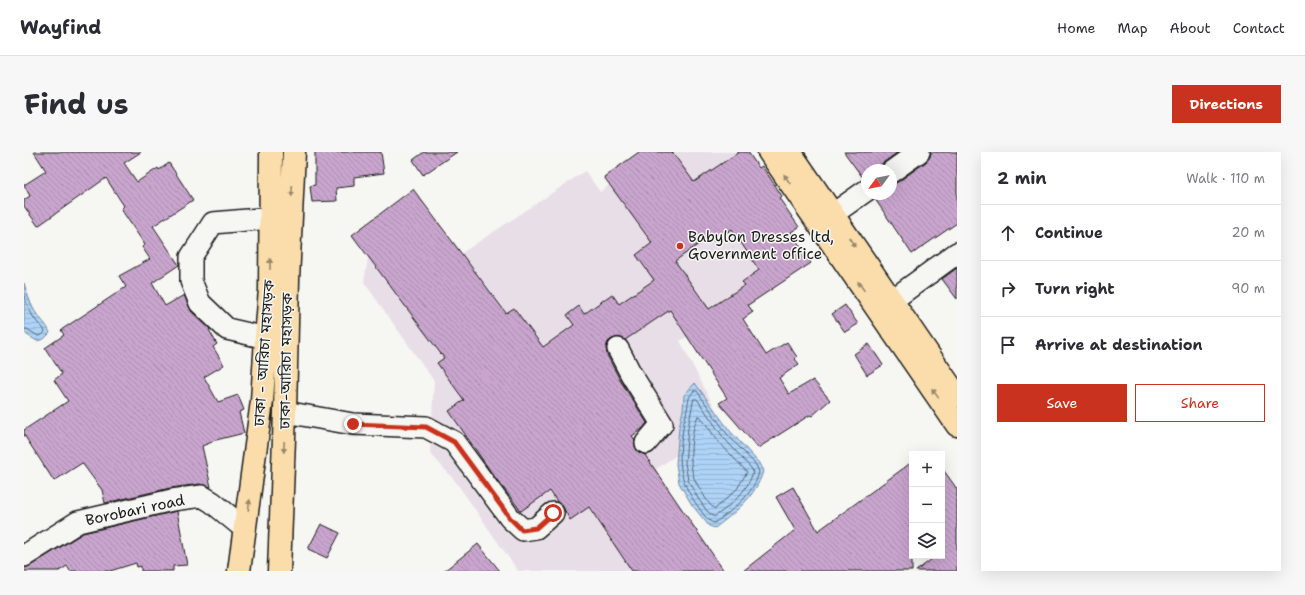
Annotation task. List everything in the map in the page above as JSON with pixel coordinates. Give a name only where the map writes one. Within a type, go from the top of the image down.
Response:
[{"type":"main road","points":[[769,152],[957,425]]},
{"type":"main road","points":[[790,152],[957,396]]},
{"type":"main road","name":"ঢাকা - আরিচা মহাসড়ক","points":[[239,571],[262,402],[270,289],[270,154]]},
{"type":"main road","name":"ঢাকা-আরিচা মহাসড়ক","points":[[284,567],[288,280],[295,155]]},
{"type":"street","points":[[897,168],[919,152]]},
{"type":"street","points":[[833,214],[861,194]]},
{"type":"street","points":[[266,338],[227,329],[200,303],[191,281],[191,257],[213,223],[270,218]]},
{"type":"street","points":[[891,301],[957,253]]},
{"type":"street","points":[[618,349],[631,374],[662,424],[646,443]]},
{"type":"street","points":[[285,412],[353,424],[426,427],[454,442],[510,518],[522,530],[536,528],[553,513]]},
{"type":"street","name":"Borobari road","points":[[24,556],[78,522],[172,500],[202,496],[212,502],[245,529]]},
{"type":"shaded area","points":[[653,152],[737,152],[808,262],[680,341],[723,424],[656,469],[722,571],[518,571],[456,482],[430,453],[434,381],[364,282],[371,240],[456,257],[585,171],[600,192]]},
{"type":"water","points":[[24,283],[29,300],[34,310],[50,333],[44,339],[37,341],[27,335],[24,331]]},
{"type":"water","points":[[695,383],[730,431],[759,463],[763,471],[760,480],[750,497],[744,504],[715,528],[709,526],[692,505],[679,483],[676,464],[679,427],[683,410],[684,395]]},
{"type":"building","points":[[34,152],[141,152],[124,163],[137,182],[158,168],[159,170],[169,163],[193,200],[153,226],[179,265],[152,283],[165,306],[184,295],[191,311],[210,329],[209,330],[217,344],[213,347],[224,365],[204,377],[218,402],[238,395],[244,410],[239,412],[244,433],[212,441],[202,446],[211,487],[200,484],[170,488],[105,503],[102,490],[82,463],[54,481],[24,435],[24,430],[68,401],[54,380],[62,374],[45,348],[64,335],[61,330],[126,287],[119,276],[150,259],[142,247],[145,245],[121,209],[124,206],[106,178],[38,226],[24,206],[24,200],[30,196],[24,185],[46,171]]},
{"type":"building","points":[[315,152],[381,152],[384,173],[354,177],[354,186],[336,188],[337,201],[312,202],[310,186],[315,185]]},
{"type":"building","points":[[424,152],[457,152],[423,175],[413,160]]},
{"type":"building","points":[[639,152],[672,152],[694,182],[739,152],[748,152],[759,168],[762,166],[782,196],[779,198],[799,227],[791,232],[811,263],[748,305],[753,312],[743,319],[766,355],[787,342],[797,357],[795,359],[799,364],[779,378],[789,394],[813,380],[830,400],[812,416],[810,415],[758,448],[719,403],[727,398],[670,310],[625,340],[619,337],[612,339],[608,342],[606,348],[607,355],[620,380],[647,423],[632,436],[635,440],[635,447],[639,452],[645,455],[724,571],[632,571],[589,507],[570,520],[562,505],[558,503],[550,491],[521,511],[491,472],[449,411],[464,400],[437,363],[444,358],[352,235],[413,189],[506,313],[514,308],[543,347],[574,325],[567,315],[579,306],[584,314],[612,294],[619,304],[654,280],[636,255],[652,243],[604,177]],"holes":[[[732,229],[759,270],[742,282],[745,285],[709,309],[675,261],[710,236],[714,241]]]},
{"type":"building","points":[[844,152],[898,152],[881,164],[861,164],[861,175]]},
{"type":"building","points":[[931,152],[957,152],[957,223],[912,254],[876,200],[897,200],[897,182],[926,162],[930,157]]},
{"type":"building","points":[[957,268],[957,299],[942,279]]},
{"type":"building","points":[[845,305],[858,324],[845,332],[832,314]]},
{"type":"building","points":[[869,344],[883,365],[867,375],[854,354]]},
{"type":"building","points":[[909,464],[909,559],[912,559],[912,571],[743,571],[795,530],[776,497],[793,487],[818,531]]},
{"type":"building","points":[[945,472],[957,489],[957,571],[916,571],[932,559],[945,559]]},
{"type":"building","points":[[177,511],[187,565],[173,566],[173,571],[141,571],[141,566],[137,567],[136,563],[110,571],[70,571],[67,566],[59,571],[24,571],[24,568],[30,566],[83,533]]},
{"type":"building","points":[[321,524],[340,533],[327,558],[308,549]]},
{"type":"building","points":[[478,544],[500,571],[444,571]]},
{"type":"place","name":"Babylon Dresses ltd, Government office","points":[[680,246]]},
{"type":"route","points":[[353,424],[426,427],[454,442],[510,518],[522,530],[536,528],[553,513]]}]
